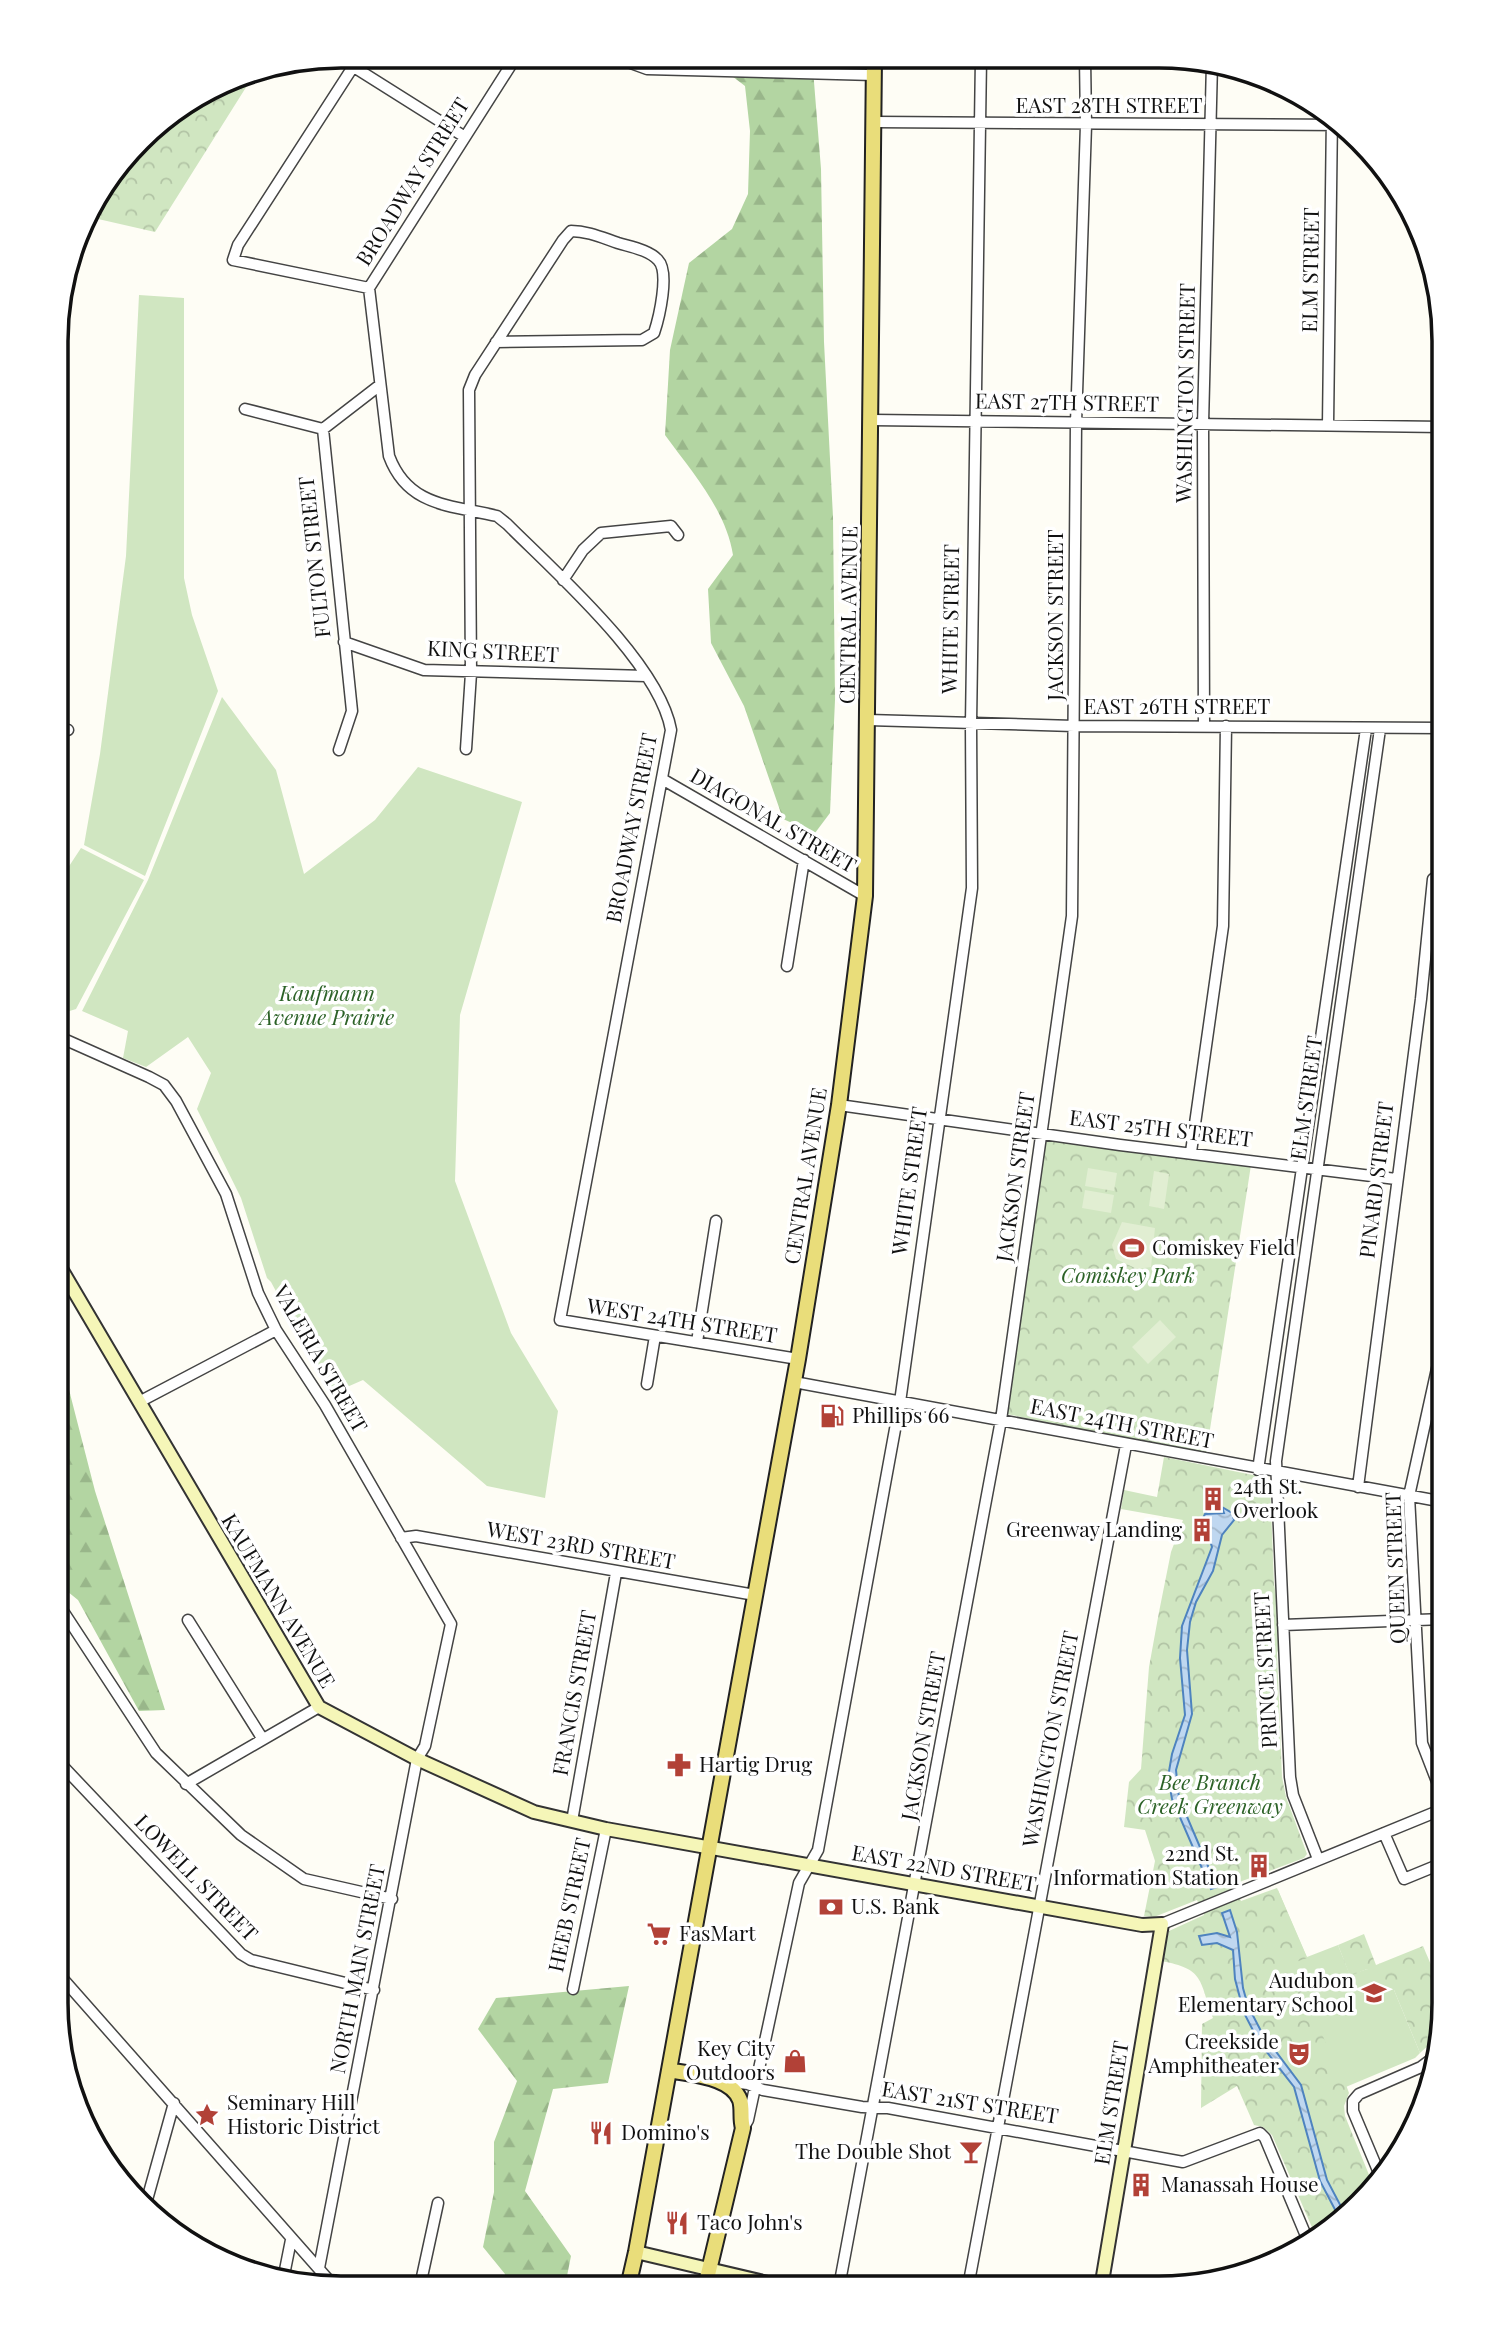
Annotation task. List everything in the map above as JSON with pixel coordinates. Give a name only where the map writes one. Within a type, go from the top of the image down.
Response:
[{"type":"main road","name":"CENTRAL AVENUE","points":[[631,2276],[798,1359],[839,1105],[865,896],[874,68]]},
{"type":"main road","name":"EAST 21ST STREET","points":[[669,2070],[721,2081]]},
{"type":"main road","points":[[721,2081],[737,2095],[743,2128]]},
{"type":"main road","name":"WHITE STREET","points":[[707,2276],[743,2128]]},
{"type":"street","points":[[352,68],[238,245],[233,260],[369,288]]},
{"type":"street","points":[[356,68],[465,137]]},
{"type":"street","name":"BROADWAY STREET","points":[[509,68],[369,288],[389,456],[395,473],[417,496],[497,516],[507,524],[612,632],[646,676],[668,715],[671,730],[560,1320]]},
{"type":"street","points":[[644,68],[874,75]]},
{"type":"street","name":"WHITE STREET","points":[[743,2128],[748,2120],[799,1883],[818,1850],[900,1402],[972,888],[971,724],[981,68]]},
{"type":"street","name":"JACKSON STREET","points":[[841,2276],[1001,1420],[1072,916],[1076,423],[1086,125],[1085,68]]},
{"type":"street","name":"WASHINGTON STREET","points":[[1204,725],[1203,424],[1213,125],[1212,73]]},
{"type":"street","name":"EAST 28TH STREET","points":[[875,122],[981,125],[1322,122]]},
{"type":"street","name":"ELM STREET","points":[[1328,425],[1335,133]]},
{"type":"street","points":[[466,749],[471,673],[469,390],[475,374],[496,342],[571,231],[583,231],[647,253],[659,260],[664,272],[654,333],[642,340],[496,342]]},
{"type":"street","points":[[245,409],[323,429],[380,385]]},
{"type":"street","name":"EAST 27TH STREET","points":[[872,419],[1432,427]]},
{"type":"street","name":"FULTON STREET","points":[[323,429],[352,711],[339,750]]},
{"type":"street","points":[[563,580],[583,550],[601,533],[671,526],[678,536]]},
{"type":"street","name":"KING STREET","points":[[344,642],[424,670],[646,676]]},
{"type":"street","name":"EAST 26TH STREET","points":[[868,720],[1074,726],[1432,728]]},
{"type":"street","points":[[1191,1152],[1223,926],[1226,726]]},
{"type":"street","name":"ELM STREET","points":[[1258,1470],[1366,729]]},
{"type":"street","name":"ELM STREET","points":[[1276,1473],[1316,1167],[1380,729]]},
{"type":"street","name":"DIAGONAL STREET","points":[[662,779],[865,896]]},
{"type":"street","points":[[787,966],[804,860]]},
{"type":"street","name":"PINARD STREET","points":[[1358,1488],[1421,999],[1432,888]]},
{"type":"street","name":"VALERIA STREET","points":[[68,1041],[164,1085],[176,1101],[226,1194],[258,1293],[276,1330],[325,1405],[447,1613],[451,1625],[425,1746],[417,1759]]},
{"type":"street","name":"EAST 25TH STREET","points":[[839,1105],[1396,1179]]},
{"type":"street","points":[[697,1342],[716,1221]]},
{"type":"street","name":"KAUFMANN AVENUE","points":[[68,1281],[319,1707],[417,1759],[534,1812],[606,1829],[709,1848]]},
{"type":"street","name":"WEST 24TH STREET","points":[[560,1320],[798,1359]]},
{"type":"street","points":[[139,1402],[276,1330]]},
{"type":"street","points":[[647,1384],[654,1336]]},
{"type":"street","name":"EAST 24TH STREET","points":[[794,1382],[1258,1470],[1432,1500]]},
{"type":"street","name":"QUEEN STREET","points":[[1432,1392],[1409,1496],[1422,1743],[1432,1769]]},
{"type":"street","name":"WASHINGTON STREET","points":[[970,2276],[1126,1445]]},
{"type":"street","name":"PRINCE STREET","points":[[1276,1473],[1291,1784],[1318,1859]]},
{"type":"street","name":"WEST 23RD STREET","points":[[401,1538],[416,1536],[616,1573],[755,1595]]},
{"type":"street","name":"FRANCIS STREET","points":[[572,1821],[616,1573]]},
{"type":"street","points":[[68,1619],[156,1753],[240,1835],[304,1879],[392,1899]]},
{"type":"street","points":[[188,1620],[262,1738]]},
{"type":"street","points":[[1283,1625],[1432,1620]]},
{"type":"street","points":[[186,1784],[319,1707]]},
{"type":"street","name":"NORTH MAIN STREET","points":[[319,2267],[417,1759]]},
{"type":"street","name":"LOWELL STREET","points":[[68,1772],[241,1954],[251,1960],[374,1990]]},
{"type":"street","name":"EAST 22ND STREET","points":[[709,1848],[1142,1925],[1162,1924],[1432,1813]]},
{"type":"street","name":"HEEB STREET","points":[[573,1989],[606,1829]]},
{"type":"street","points":[[1384,1833],[1404,1879],[1432,1868]]},
{"type":"street","name":"ELM STREET","points":[[1103,2276],[1162,1924]]},
{"type":"street","points":[[68,1984],[291,2240],[325,2275]]},
{"type":"street","points":[[1377,2167],[1353,2111],[1353,2101],[1359,2094],[1425,2064]]},
{"type":"street","name":"EAST 21ST STREET","points":[[721,2081],[811,2099],[998,2128],[1183,2162],[1260,2133],[1266,2139],[1305,2233]]},
{"type":"street","points":[[148,2196],[174,2103]]},
{"type":"street","points":[[422,2276],[438,2203]]},
{"type":"street","points":[[285,2270],[291,2240]]},
{"type":"street","points":[[636,2252],[739,2276]]},
{"type":"green space","points":[[721,68],[813,68],[821,169],[824,342],[833,517],[835,700],[830,813],[815,833],[783,819],[744,706],[711,643],[708,589],[733,555],[716,507],[665,435],[670,350],[689,263],[732,229],[748,194],[750,131],[745,86]]},
{"type":"green space","points":[[247,85],[155,232],[97,219],[114,189],[136,161],[161,136],[189,114],[220,96]]},
{"type":"green space","points":[[139,295],[184,298],[184,578],[192,615],[218,691],[145,876],[84,845],[100,754],[126,556]]},
{"type":"green space","name":"Kaufmann Avenue Prairie","points":[[222,697],[276,770],[304,874],[375,820],[418,767],[522,802],[460,1015],[455,1181],[511,1333],[558,1411],[545,1498],[487,1486],[363,1380],[331,1394],[267,1278],[241,1198],[197,1109],[211,1073],[188,1037],[146,1067],[123,1058],[128,1031],[82,1011],[148,880]]},
{"type":"green space","points":[[81,848],[144,880],[76,1009],[68,1012],[68,868]]},
{"type":"green space","name":"Comiskey Park","points":[[1042,1134],[1251,1165],[1206,1455],[1002,1413]]},
{"type":"green space","points":[[1088,1168],[1117,1173],[1114,1191],[1085,1186]]},
{"type":"green space","points":[[1154,1171],[1169,1174],[1164,1209],[1149,1206]]},
{"type":"green space","points":[[1085,1190],[1114,1195],[1111,1213],[1082,1208]]},
{"type":"green space","name":"Comiskey Field","points":[[1122,1222],[1155,1228],[1151,1267],[1137,1269],[1116,1259],[1112,1245]]},
{"type":"green space","points":[[1160,1320],[1176,1337],[1148,1364],[1132,1347]]},
{"type":"green space","points":[[68,1386],[95,1491],[165,1710],[139,1711],[78,1600],[68,1592]]},
{"type":"green space","name":"Bee Branch Creek Greenway","points":[[1164,1457],[1263,1477],[1270,1483],[1274,1584],[1283,1636],[1277,1653],[1282,1777],[1286,1797],[1307,1854],[1304,1858],[1234,1884],[1241,1901],[1277,1888],[1307,1958],[1293,1963],[1342,2083],[1345,2082],[1349,2093],[1344,2106],[1345,2116],[1370,2176],[1352,2196],[1313,2229],[1272,2135],[1263,2127],[1254,2125],[1237,2086],[1201,2108],[1202,2024],[1213,2018],[1198,1978],[1186,1968],[1161,1961],[1169,1931],[1204,1915],[1197,1900],[1154,1917],[1144,1916],[1155,1861],[1145,1830],[1124,1827],[1129,1782],[1141,1769],[1149,1667],[1159,1612],[1171,1552],[1183,1520],[1121,1509],[1124,1490],[1157,1497]]},
{"type":"green space","points":[[1278,1890],[1307,1957],[1338,1945],[1350,1975],[1367,1969],[1394,1990],[1420,2053],[1415,2058],[1341,2089],[1260,1898]]},
{"type":"green space","points":[[1364,1934],[1376,1965],[1423,1946],[1432,1967],[1432,2003],[1428,2046],[1420,2053],[1394,1990],[1379,1996],[1367,1969],[1350,1976],[1338,1945]]},
{"type":"green space","points":[[629,1986],[608,2083],[553,2089],[525,2191],[571,2256],[567,2276],[505,2276],[483,2247],[494,2192],[494,2142],[517,2081],[478,2029],[496,1998]]},
{"type":"water","points":[[1222,1507],[1232,1513],[1234,1520],[1222,1535],[1213,1571],[1196,1602],[1190,1622],[1187,1650],[1192,1714],[1176,1770],[1179,1798],[1217,1887],[1211,1889],[1172,1799],[1168,1777],[1172,1754],[1185,1715],[1180,1658],[1182,1626],[1212,1547],[1203,1518],[1206,1512],[1224,1513]]},
{"type":"water","points":[[1230,1910],[1237,1932],[1243,1988],[1248,2006],[1262,2033],[1301,2085],[1327,2180],[1341,2206],[1336,2211],[1320,2181],[1294,2087],[1259,2042],[1244,2013],[1235,1979],[1233,1950],[1217,1943],[1202,1945],[1199,1936],[1217,1933],[1230,1937],[1222,1913]]},
{"type":"place","name":"Comiskey Field","points":[[1132,1248]]},
{"type":"place","name":"Phillips 66","points":[[832,1416]]},
{"type":"place","name":"24th St. Overlook","points":[[1213,1499]]},
{"type":"place","name":"Greenway Landing","points":[[1202,1530]]},
{"type":"place","name":"Hartig Drug","points":[[679,1765]]},
{"type":"place","name":"22nd St. Information Station","points":[[1259,1866]]},
{"type":"place","name":"U.S. Bank","points":[[831,1907]]},
{"type":"place","name":"FasMart","points":[[659,1934]]},
{"type":"place","name":"Audubon Elementary School","points":[[1374,1993]]},
{"type":"place","name":"Creekside Amphitheater","points":[[1299,2054]]},
{"type":"place","name":"Key City Outdoors","points":[[795,2061]]},
{"type":"place","name":"Seminary Hill Historic District","points":[[207,2115]]},
{"type":"place","name":"Domino's","points":[[601,2133]]},
{"type":"place","name":"The Double Shot","points":[[971,2152]]},
{"type":"place","name":"Manassah House","points":[[1141,2185]]},
{"type":"place","name":"Taco John's","points":[[677,2223]]}]
